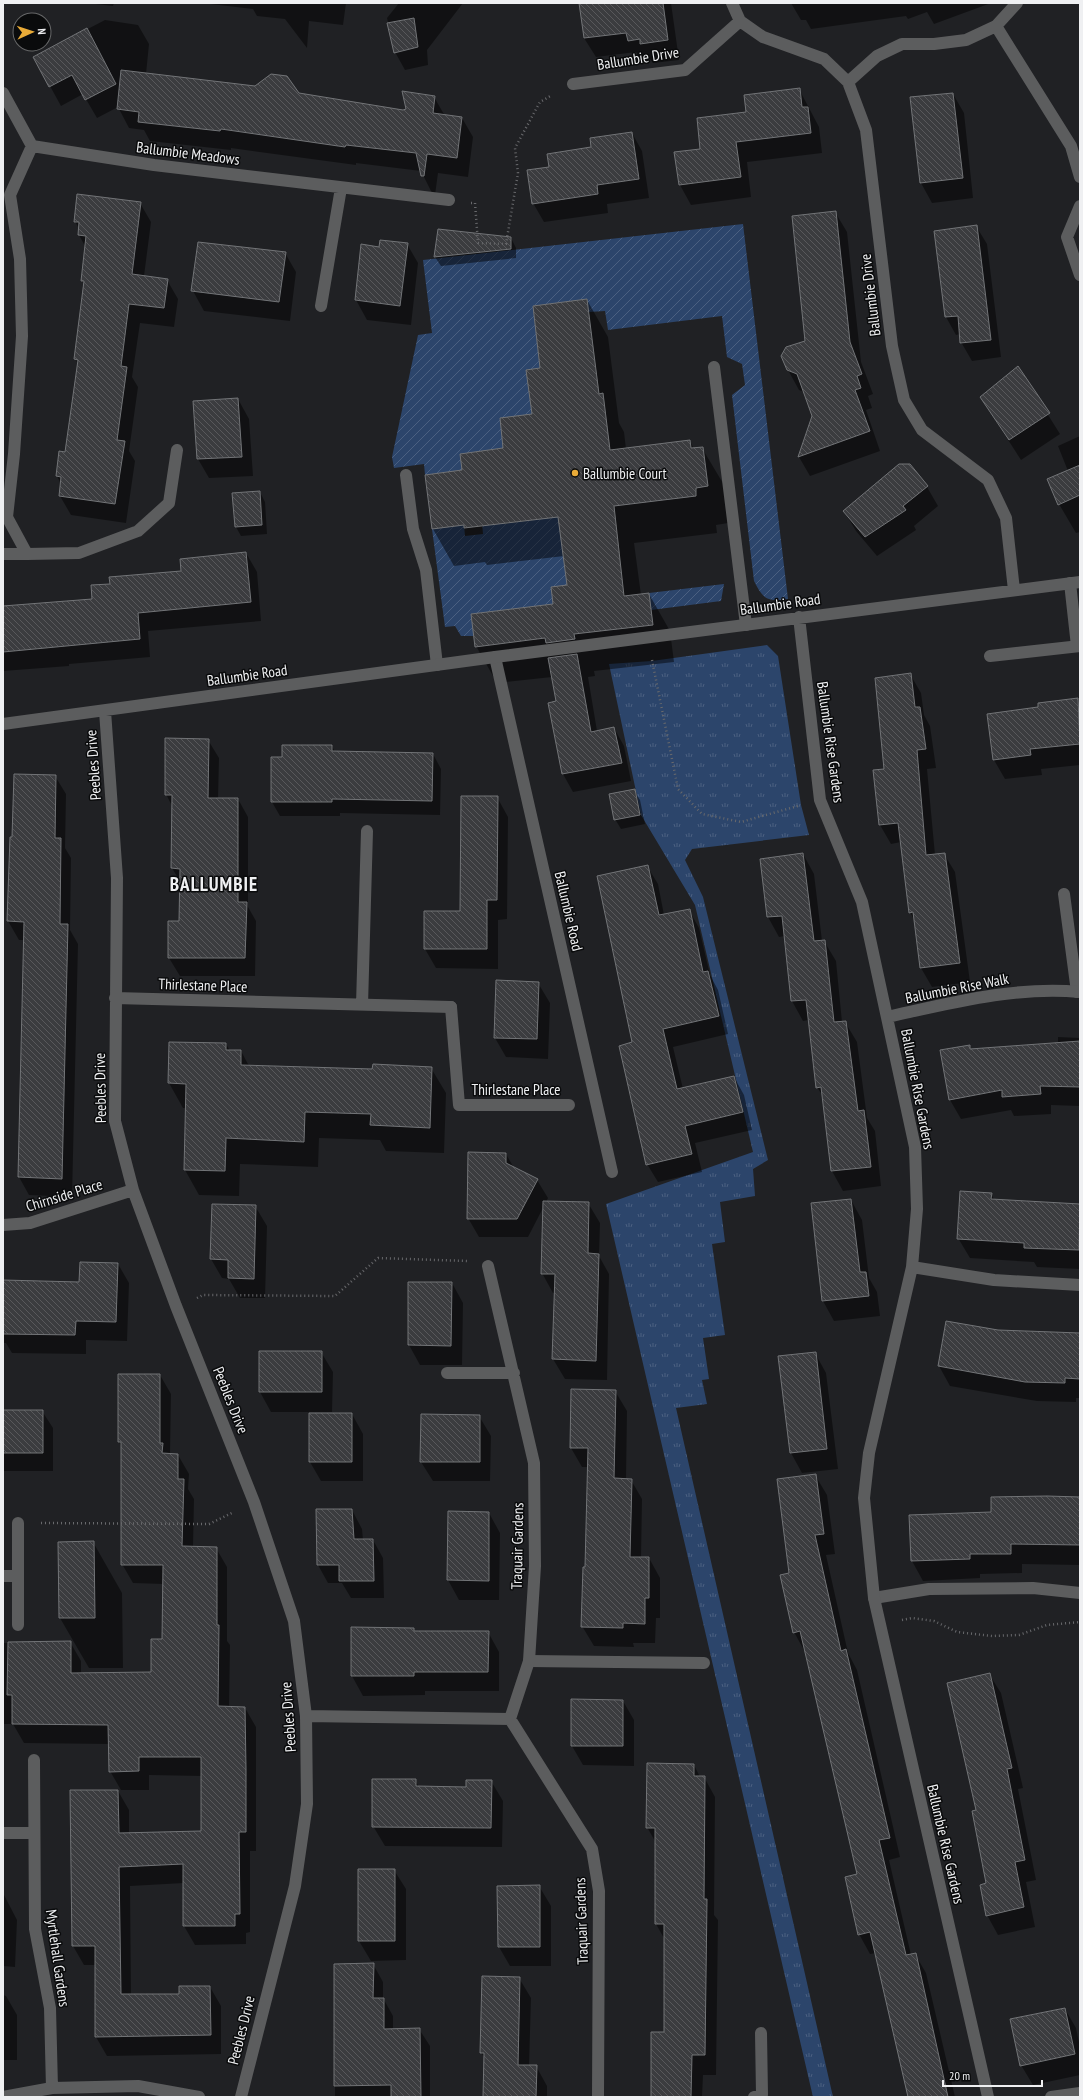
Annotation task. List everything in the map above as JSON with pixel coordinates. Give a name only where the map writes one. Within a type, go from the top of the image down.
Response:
[{"type":"street","points":[[732,3],[740,21]]},
{"type":"street","points":[[848,82],[877,56],[902,44],[934,44],[966,40],[996,26],[1017,3]]},
{"type":"street","name":"Ballumbie Drive","points":[[573,84],[685,70],[740,21],[763,37],[824,59],[848,82],[866,130],[892,346],[904,400],[922,430],[988,480],[1006,518],[1014,590]]},
{"type":"street","points":[[996,26],[1071,146],[1080,177]]},
{"type":"street","points":[[3,93],[32,146],[10,194],[20,259],[22,336],[14,454],[7,517],[27,554]]},
{"type":"street","name":"Ballumbie Meadows","points":[[32,146],[139,163],[449,200]]},
{"type":"street","points":[[321,306],[341,188]]},
{"type":"street","points":[[1080,206],[1067,237],[1080,275]]},
{"type":"street","points":[[714,367],[746,625]]},
{"type":"street","points":[[3,554],[79,553],[138,531],[169,503],[177,450]]},
{"type":"street","points":[[406,474],[413,529],[426,570],[437,665]]},
{"type":"street","name":"Ballumbie Road","points":[[3,724],[105,712],[495,657],[799,617],[1075,583],[1079,646],[990,656]]},
{"type":"street","name":"Ballumbie Rise Gardens","points":[[799,617],[820,800],[862,902],[915,1147],[917,1209],[912,1267],[869,1453],[864,1498],[874,1598],[988,2097]]},
{"type":"street","name":"Ballumbie Road","points":[[495,657],[612,1172]]},
{"type":"street","name":"Peebles Drive","points":[[105,712],[117,878],[115,1121],[133,1190],[176,1306],[254,1502],[294,1621],[306,1716],[307,1804],[295,1886],[241,2097]]},
{"type":"street","points":[[362,1005],[367,831]]},
{"type":"street","points":[[1064,894],[1079,992]]},
{"type":"street","name":"Ballumbie Rise Walk","points":[[888,1017],[993,994],[1037,990],[1079,992]]},
{"type":"street","name":"Thirlestane Place","points":[[115,998],[451,1007],[459,1106],[569,1105]]},
{"type":"street","name":"Chirnside Place","points":[[3,1225],[30,1223],[133,1190]]},
{"type":"street","name":"Traquair Gardens","points":[[488,1266],[534,1463],[535,1566],[529,1661],[510,1719],[592,1849],[599,1891],[598,2097]]},
{"type":"street","points":[[912,1267],[994,1280],[1080,1285]]},
{"type":"street","points":[[447,1374],[514,1373]]},
{"type":"street","points":[[18,1523],[18,1625]]},
{"type":"street","points":[[3,1576],[18,1576]]},
{"type":"street","points":[[874,1598],[929,1589],[1033,1588],[1080,1593]]},
{"type":"street","points":[[529,1661],[704,1663]]},
{"type":"street","points":[[306,1716],[510,1719]]},
{"type":"street","name":"Myrtlehall Gardens","points":[[34,1760],[35,1929],[50,2008],[52,2088]]},
{"type":"street","points":[[3,1833],[34,1833]]},
{"type":"street","points":[[754,2097],[762,2095],[761,2033]]},
{"type":"street","points":[[3,2097],[52,2088],[138,2086],[199,2097]]},
{"type":"street","points":[[1051,2097],[1080,2093]]},
{"type":"path","points":[[449,200],[475,203],[478,243],[506,244],[518,173],[515,148],[540,102],[573,84]]},
{"type":"path","points":[[648,638],[678,789],[702,814],[741,822],[820,800]]},
{"type":"path","points":[[176,1306],[203,1296],[335,1296],[378,1258],[464,1260],[488,1266]]},
{"type":"path","points":[[18,1523],[209,1524],[254,1502]]},
{"type":"path","points":[[880,1624],[912,1618],[934,1621],[957,1632],[992,1636],[1019,1635],[1047,1625],[1080,1622]]},
{"type":"green space","points":[[743,224],[788,599],[775,600],[766,598],[760,592],[754,581],[732,395],[745,385],[742,364],[727,357],[722,316],[608,330],[605,311],[589,312],[587,299],[533,306],[540,368],[526,370],[532,414],[503,448],[461,454],[462,470],[425,475],[424,464],[394,468],[392,457],[418,335],[432,333],[423,260]]},
{"type":"green space","points":[[558,513],[567,585],[553,604],[471,614],[474,636],[461,636],[455,626],[445,627],[432,529],[464,525],[465,536],[483,534],[482,522],[501,520],[502,524],[541,519]]},
{"type":"green space","points":[[724,584],[721,601],[651,610],[649,593]]},
{"type":"green space","points":[[767,645],[778,656],[801,805],[809,835],[692,849],[685,860],[703,897],[768,1160],[753,1169],[755,1196],[720,1202],[725,1242],[712,1244],[725,1335],[703,1338],[709,1379],[702,1380],[707,1404],[676,1408],[833,2097],[813,2097],[606,1204],[753,1152],[695,905],[641,815],[609,664],[652,661]]},
{"type":"building","points":[[579,3],[663,3],[668,40],[640,44],[640,39],[628,41],[626,33],[584,38]]},
{"type":"building","points":[[414,18],[418,47],[394,53],[387,23]]},
{"type":"building","points":[[87,28],[116,84],[85,100],[72,75],[49,87],[33,57],[42,52],[52,52],[52,47]]},
{"type":"building","points":[[121,70],[255,86],[271,74],[287,76],[299,93],[403,110],[406,109],[402,91],[435,96],[433,113],[462,117],[457,158],[427,154],[424,176],[421,176],[416,153],[346,145],[345,147],[221,129],[220,131],[138,122],[139,112],[117,109]]},
{"type":"building","points":[[800,88],[802,107],[808,107],[811,133],[736,142],[741,177],[679,185],[674,152],[700,149],[697,118],[746,112],[744,95]]},
{"type":"building","points":[[953,93],[963,178],[920,183],[910,97]]},
{"type":"building","points":[[632,132],[639,179],[597,185],[598,194],[532,204],[527,170],[549,167],[547,154],[591,147],[590,138]]},
{"type":"building","points":[[77,194],[141,202],[132,274],[168,279],[164,308],[129,304],[121,366],[127,367],[117,440],[125,441],[115,504],[59,496],[61,477],[56,476],[59,451],[65,452],[78,360],[74,359],[84,281],[81,281],[86,236],[78,235],[79,222],[74,222]]},
{"type":"building","points":[[836,211],[850,342],[862,374],[857,376],[861,388],[855,390],[870,431],[798,457],[812,416],[797,374],[787,370],[781,356],[786,347],[805,341],[792,216]]},
{"type":"building","points":[[977,225],[991,340],[960,343],[958,316],[945,317],[934,231]]},
{"type":"building","points":[[438,229],[511,237],[511,249],[434,257]]},
{"type":"building","points":[[380,240],[408,243],[400,306],[355,300],[361,244],[379,247]]},
{"type":"building","points":[[198,242],[286,252],[279,302],[191,291]]},
{"type":"building","name":"Ballumbie Court","points":[[587,299],[599,394],[603,393],[610,450],[690,440],[691,448],[703,447],[708,486],[696,488],[696,496],[614,506],[624,596],[649,593],[653,625],[574,634],[575,639],[546,643],[545,638],[475,647],[471,614],[553,604],[551,587],[567,585],[558,517],[464,528],[464,525],[432,529],[425,475],[462,470],[460,454],[503,448],[500,418],[532,414],[526,370],[540,368],[533,306]]},
{"type":"building","points":[[1018,366],[1050,413],[1009,440],[980,397]]},
{"type":"building","points":[[238,398],[242,457],[197,459],[193,401]]},
{"type":"building","points":[[899,464],[910,464],[928,486],[903,506],[906,510],[865,537],[843,511]]},
{"type":"building","points":[[1080,465],[1080,495],[1058,505],[1047,479]]},
{"type":"building","points":[[260,491],[262,525],[235,527],[232,493]]},
{"type":"building","points":[[246,552],[251,602],[138,613],[140,639],[3,652],[3,606],[92,599],[91,585],[110,584],[109,577],[181,571],[180,559]]},
{"type":"building","points":[[577,654],[591,732],[614,727],[622,763],[562,774],[548,703],[556,701],[548,658]]},
{"type":"building","points":[[911,673],[915,707],[920,707],[926,749],[917,750],[926,855],[945,853],[960,963],[920,968],[913,912],[909,913],[898,823],[879,825],[873,770],[884,769],[875,678]]},
{"type":"building","points":[[1078,698],[1080,744],[1030,749],[1031,755],[993,760],[987,714],[1038,707],[1038,703]]},
{"type":"building","points":[[165,738],[209,739],[208,798],[238,798],[238,902],[247,902],[245,958],[168,958],[168,921],[179,921],[180,869],[171,868],[172,795],[165,795]]},
{"type":"building","points":[[282,745],[332,745],[332,751],[433,753],[432,801],[332,799],[332,802],[271,802],[271,757],[282,757]]},
{"type":"building","points":[[14,774],[56,775],[55,838],[61,838],[60,924],[68,924],[62,1179],[18,1177],[24,922],[7,921]]},
{"type":"building","points":[[635,789],[640,815],[614,820],[609,794]]},
{"type":"building","points":[[461,796],[498,796],[497,900],[487,900],[487,949],[424,949],[424,911],[460,911]]},
{"type":"building","points":[[803,853],[814,941],[825,940],[834,1022],[846,1021],[858,1111],[864,1110],[871,1167],[831,1171],[821,1087],[816,1088],[806,1000],[791,1001],[782,916],[767,917],[760,859]]},
{"type":"building","points":[[648,865],[659,915],[690,909],[703,972],[708,971],[719,1016],[663,1029],[677,1089],[734,1076],[743,1112],[685,1126],[692,1154],[646,1165],[619,1046],[632,1042],[597,876]]},
{"type":"building","points":[[496,980],[539,982],[537,1039],[494,1038]]},
{"type":"building","points":[[1080,1041],[1080,1087],[1040,1086],[1041,1094],[1002,1097],[1002,1090],[949,1100],[940,1050],[970,1045],[970,1049]]},
{"type":"building","points":[[169,1042],[226,1043],[226,1050],[241,1050],[241,1065],[372,1069],[373,1064],[432,1067],[430,1128],[370,1125],[371,1114],[305,1112],[304,1142],[226,1138],[225,1171],[184,1170],[186,1084],[168,1083]]},
{"type":"building","points":[[468,1152],[506,1153],[506,1163],[538,1179],[517,1219],[467,1219]]},
{"type":"building","points":[[960,1191],[992,1193],[991,1199],[1080,1204],[1079,1250],[1024,1248],[1024,1243],[957,1239]]},
{"type":"building","points":[[851,1199],[860,1272],[866,1272],[869,1296],[822,1301],[811,1203]]},
{"type":"building","points":[[543,1201],[589,1202],[588,1253],[599,1254],[596,1361],[552,1359],[555,1274],[541,1274]]},
{"type":"building","points":[[212,1204],[256,1205],[254,1279],[228,1278],[228,1260],[210,1259]]},
{"type":"building","points":[[80,1262],[118,1263],[116,1322],[76,1321],[75,1335],[3,1334],[3,1280],[79,1282]]},
{"type":"building","points":[[408,1282],[452,1282],[451,1346],[408,1345]]},
{"type":"building","points":[[946,1321],[998,1330],[1080,1333],[1080,1379],[1065,1378],[1065,1383],[1025,1382],[938,1366]]},
{"type":"building","points":[[259,1351],[322,1351],[322,1392],[259,1392]]},
{"type":"building","points":[[816,1352],[827,1449],[790,1453],[778,1356]]},
{"type":"building","points":[[118,1374],[160,1374],[160,1443],[163,1443],[162,1453],[178,1454],[178,1479],[184,1479],[182,1546],[217,1547],[217,1625],[219,1625],[218,1706],[245,1707],[246,1769],[246,1832],[239,1832],[240,1914],[235,1914],[235,1926],[183,1926],[183,1864],[119,1867],[121,1994],[179,1994],[179,1986],[210,1986],[211,2035],[95,2037],[95,1946],[72,1946],[70,1790],[118,1790],[119,1833],[201,1831],[201,1757],[139,1757],[139,1771],[109,1772],[108,1725],[12,1724],[12,1695],[7,1695],[8,1642],[71,1641],[71,1673],[151,1672],[151,1639],[162,1639],[163,1565],[121,1565],[121,1442],[118,1442]]},
{"type":"building","points":[[571,1389],[616,1390],[614,1478],[632,1479],[630,1557],[649,1557],[649,1598],[645,1598],[645,1624],[623,1623],[623,1628],[581,1627],[583,1567],[585,1567],[588,1448],[570,1448]]},
{"type":"building","points":[[3,1410],[43,1410],[43,1453],[3,1453]]},
{"type":"building","points":[[309,1413],[352,1413],[352,1462],[309,1462]]},
{"type":"building","points":[[421,1414],[480,1415],[480,1462],[420,1462]]},
{"type":"building","points":[[816,1474],[824,1534],[815,1535],[841,1651],[846,1649],[890,1838],[879,1840],[906,1955],[916,1953],[948,2097],[908,2097],[870,1932],[858,1935],[845,1877],[857,1874],[800,1631],[793,1633],[780,1575],[789,1573],[777,1479]]},
{"type":"building","points":[[991,1497],[1080,1497],[1080,1545],[1011,1544],[1011,1554],[970,1554],[970,1559],[911,1561],[909,1515],[991,1512]]},
{"type":"building","points":[[316,1509],[352,1509],[354,1539],[373,1539],[374,1581],[339,1581],[339,1565],[317,1565]]},
{"type":"building","points":[[448,1511],[489,1512],[489,1581],[447,1580]]},
{"type":"building","points":[[94,1541],[95,1618],[59,1618],[58,1542]]},
{"type":"building","points":[[351,1627],[414,1628],[414,1631],[489,1631],[488,1672],[414,1672],[414,1676],[351,1676]]},
{"type":"building","points":[[990,1673],[1012,1768],[1007,1769],[1025,1860],[1015,1862],[1024,1907],[986,1916],[980,1885],[986,1883],[972,1811],[976,1810],[947,1683]]},
{"type":"building","points":[[571,1699],[623,1700],[623,1746],[571,1746]]},
{"type":"building","points":[[647,1763],[694,1764],[694,1776],[705,1776],[704,1899],[707,1899],[705,2055],[692,2055],[691,2097],[651,2097],[651,2032],[664,2032],[664,1924],[655,1924],[655,1828],[646,1828]]},
{"type":"building","points":[[372,1779],[416,1779],[416,1786],[466,1787],[466,1780],[492,1780],[491,1828],[372,1827]]},
{"type":"building","points":[[358,1869],[395,1869],[395,1941],[358,1941]]},
{"type":"building","points":[[540,1885],[540,1947],[498,1947],[497,1886]]},
{"type":"building","points":[[374,1963],[373,1998],[384,1998],[384,2029],[420,2028],[421,2097],[391,2097],[391,2085],[334,2086],[334,1964]]},
{"type":"building","points":[[482,1976],[520,1977],[518,2065],[537,2065],[536,2097],[483,2097],[484,2053],[480,2053]]},
{"type":"building","points":[[1065,2008],[1075,2054],[1020,2066],[1010,2019]]},
{"type":"place","name":"Ballumbie Court","points":[[575,473]]},
{"type":"district","name":"BALLUMBIE","points":[[214,884]]}]
